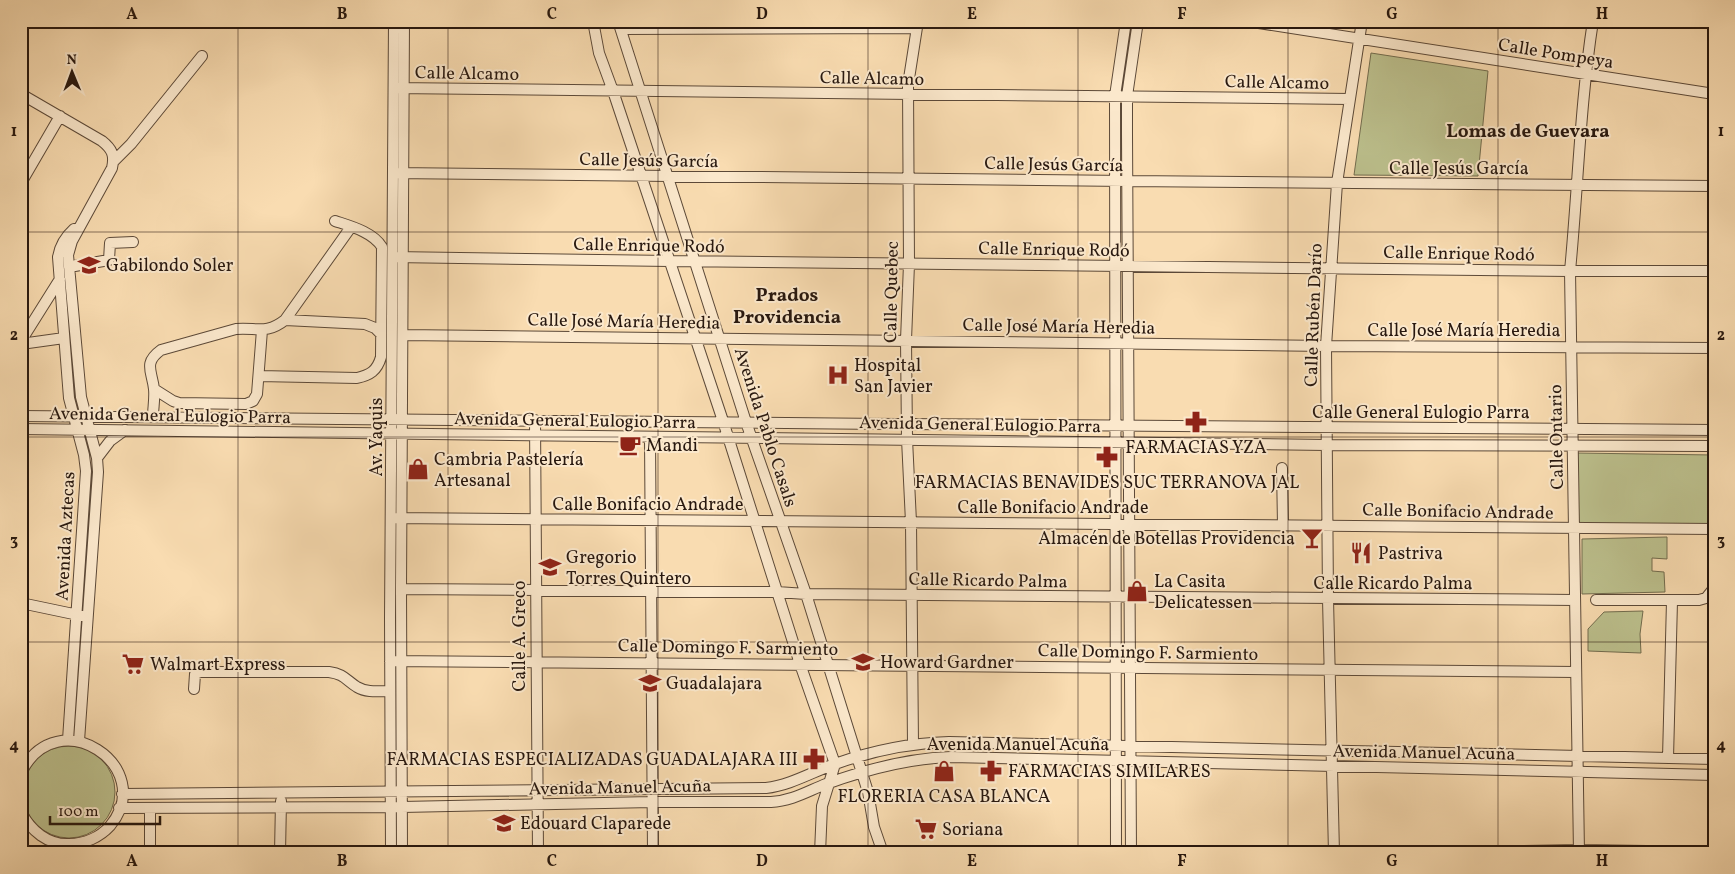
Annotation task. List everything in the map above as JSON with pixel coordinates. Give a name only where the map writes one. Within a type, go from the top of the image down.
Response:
[{"type":"street","name":"Av. Yaquis","points":[[394,21],[394,88],[399,173]]},
{"type":"street","name":"Av. Yaquis","points":[[397,419],[399,173],[405,88],[404,21]]},
{"type":"street","points":[[592,21],[599,53],[723,421],[800,664],[835,764],[827,784],[822,806],[820,853]]},
{"type":"street","points":[[1116,853],[1114,96],[1126,21]]},
{"type":"street","points":[[1131,853],[1127,96],[1138,21]]},
{"type":"street","name":"Calle Pompeya","points":[[1246,21],[1714,94]]},
{"type":"street","name":"Calle Rubén Darío","points":[[1334,853],[1329,670],[1326,346],[1337,183],[1362,21]]},
{"type":"street","name":"Calle Ontario","points":[[1579,852],[1570,271],[1585,74],[1593,21]]},
{"type":"street","points":[[619,25],[917,25]]},
{"type":"street","name":"Avenida Pablo Casals","points":[[619,25],[746,422],[806,594],[858,757],[868,792],[874,828],[883,853]]},
{"type":"street","name":"Calle Quebec","points":[[913,745],[911,522],[907,439],[906,340],[909,264],[908,94],[917,25]]},
{"type":"street","points":[[21,94],[102,141],[110,148],[114,161],[132,144],[202,56]]},
{"type":"street","name":"Calle Alcamo","points":[[394,88],[1350,99]]},
{"type":"street","points":[[21,183],[60,116]]},
{"type":"street","name":"Avenida Aztecas","points":[[79,741],[98,472],[97,458],[79,379],[68,267],[70,248],[80,224],[109,175],[114,161]]},
{"type":"street","name":"Calle Jesús García","points":[[399,173],[1714,186]]},
{"type":"street","points":[[259,376],[357,378],[364,377],[376,370],[379,364],[381,357],[382,247],[373,237],[351,226],[335,221]]},
{"type":"street","name":"Avenida Aztecas","points":[[68,740],[86,472],[84,455],[69,398],[58,257],[59,248],[69,234],[80,224]]},
{"type":"street","points":[[155,417],[155,390],[149,370],[150,361],[154,355],[161,350],[236,329],[271,329],[285,320],[351,226]]},
{"type":"street","points":[[68,267],[109,260],[110,243],[134,242]]},
{"type":"street","name":"Av. Yaquis","points":[[397,419],[403,336],[398,257]]},
{"type":"street","name":"Calle Enrique Rodó","points":[[398,257],[670,262],[1714,271]]},
{"type":"street","points":[[21,342],[60,279]]},
{"type":"street","points":[[365,324],[376,317],[382,310]]},
{"type":"street","points":[[285,320],[365,324],[375,328],[381,334]]},
{"type":"street","points":[[21,342],[63,333],[74,326]]},
{"type":"street","points":[[155,390],[180,403],[246,404],[253,401],[256,398],[259,376],[262,330]]},
{"type":"street","name":"Calle José María Heredia","points":[[403,336],[1326,346],[1714,348]]},
{"type":"street","name":"Avenida General Eulogio Parra","points":[[21,416],[1129,426]]},
{"type":"street","points":[[249,418],[249,432]]},
{"type":"street","points":[[397,419],[397,434]]},
{"type":"street","name":"Calle A. Greco","points":[[536,420],[536,804],[538,853]]},
{"type":"street","name":"Calle General Eulogio Parra","points":[[1129,426],[1714,430]]},
{"type":"street","name":"Avenida General Eulogio Parra","points":[[21,429],[1129,442]]},
{"type":"street","points":[[97,458],[110,441],[125,430]]},
{"type":"street","name":"Av. Yaquis","points":[[397,434],[402,477],[397,518],[401,589],[402,853]]},
{"type":"street","name":"Av. Yaquis","points":[[391,853],[390,661],[397,518],[397,434]]},
{"type":"street","points":[[650,437],[652,853]]},
{"type":"street","name":"Calle General Eulogio Parra","points":[[1129,442],[1327,445],[1714,446]]},
{"type":"street","points":[[1282,468],[1283,525]]},
{"type":"street","name":"Calle Bonifacio Andrade","points":[[397,518],[1714,529]]},
{"type":"street","points":[[1596,600],[1698,600],[1706,598],[1714,588]]},
{"type":"street","name":"Calle Ricardo Palma","points":[[401,589],[777,592],[1116,598],[1575,600]]},
{"type":"street","points":[[1668,758],[1672,601]]},
{"type":"street","points":[[21,603],[76,616],[89,617]]},
{"type":"street","name":"Calle Domingo F. Sarmiento","points":[[390,661],[1576,672]]},
{"type":"street","points":[[194,689],[195,674],[200,672],[329,672],[339,674],[365,690],[390,691]]},
{"type":"street","points":[[21,773],[26,763],[40,750],[58,742],[68,740],[79,741],[96,748],[110,760],[119,776],[122,794],[119,808],[111,824],[98,836],[72,848],[60,848],[36,832],[22,817]]},
{"type":"street","name":"Avenida Manuel Acuña","points":[[122,794],[401,793],[778,787],[835,764],[858,757],[933,742],[1714,759]]},
{"type":"street","name":"Avenida Manuel Acuña","points":[[119,808],[402,807],[782,801],[827,784],[862,774],[905,762],[936,757],[1714,775]]},
{"type":"street","points":[[280,853],[281,793]]},
{"type":"street","points":[[150,808],[150,853]]},
{"type":"street","points":[[1418,853],[1714,852]]},
{"type":"green space","points":[[1371,53],[1488,71],[1478,176],[1354,175]]},
{"type":"green space","points":[[1576,453],[1714,455],[1714,524],[1578,524]]},
{"type":"green space","points":[[1667,537],[1667,559],[1652,558],[1652,571],[1664,572],[1665,592],[1582,594],[1582,539]]},
{"type":"green space","points":[[1643,611],[1640,634],[1641,653],[1588,651],[1588,629],[1604,612]]},
{"type":"green space","points":[[69,746],[78,747],[95,754],[107,766],[114,783],[114,801],[107,818],[95,830],[78,837],[69,838],[60,837],[43,830],[31,818],[24,801],[23,792],[24,783],[31,766],[43,754],[60,747]]},
{"type":"place","name":"Gabilondo Soler","points":[[89,265]]},
{"type":"place","name":"Hospital San Javier","points":[[838,375]]},
{"type":"place","name":"FARMACIAS YZA","points":[[1196,422]]},
{"type":"place","name":"Mandi","points":[[630,445]]},
{"type":"place","name":"FARMACIAS BENAVIDES SUC TERRANOVA JAL","points":[[1107,457]]},
{"type":"place","name":"Cambria Pastelería Artesanal","points":[[418,469]]},
{"type":"place","name":"Almacén de Botellas Providencia","points":[[1312,538]]},
{"type":"place","name":"Pastriva","points":[[1361,553]]},
{"type":"place","name":"Gregorio Torres Quintero","points":[[550,567]]},
{"type":"place","name":"La Casita Delicatessen","points":[[1137,591]]},
{"type":"place","name":"Howard Gardner","points":[[863,662]]},
{"type":"place","name":"Walmart Express","points":[[133,664]]},
{"type":"place","name":"Guadalajara","points":[[650,683]]},
{"type":"place","name":"FARMACIAS ESPECIALIZADAS GUADALAJARA III","points":[[814,759]]},
{"type":"place","name":"FLORERIA CASA BLANCA","points":[[944,771]]},
{"type":"place","name":"FARMACIAS SIMILARES","points":[[991,771]]},
{"type":"place","name":"Edouard Claparede","points":[[504,823]]},
{"type":"place","name":"Soriana","points":[[926,829]]},
{"type":"district","name":"Lomas de Guevara","points":[[1528,130]]},
{"type":"district","name":"Prados Providencia","points":[[787,305]]}]
